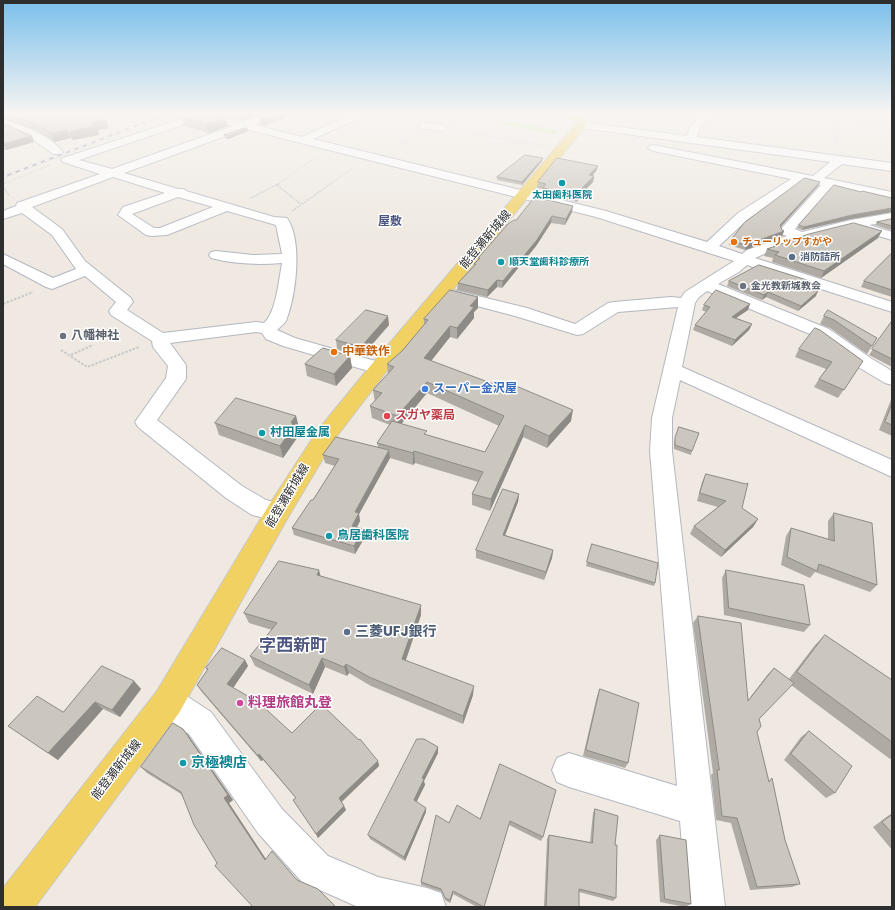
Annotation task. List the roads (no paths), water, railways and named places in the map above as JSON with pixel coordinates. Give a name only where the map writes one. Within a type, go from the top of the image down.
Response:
[{"type":"main road","name":"能登瀬新城線","points":[[12,907],[168,702],[278,512],[326,435],[379,368],[555,156]]},
{"type":"street","points":[[63,156],[273,221],[282,221],[289,246],[290,258],[286,288],[276,321],[268,329]]},
{"type":"street","points":[[24,208],[22,206],[160,156]]},
{"type":"street","points":[[366,156],[635,224],[892,307]]},
{"type":"street","points":[[696,156],[892,196]]},
{"type":"street","points":[[814,156],[892,167]]},
{"type":"street","points":[[822,181],[819,176],[840,160]]},
{"type":"street","points":[[709,248],[743,216],[801,177]]},
{"type":"street","points":[[801,236],[786,231],[822,181]]},
{"type":"street","points":[[180,192],[128,210],[125,215],[152,232],[162,232],[228,207]]},
{"type":"street","points":[[3,215],[24,208]]},
{"type":"street","points":[[24,208],[57,232],[80,264],[125,302],[117,311],[160,339],[256,327],[268,329],[272,335],[289,342],[379,368]]},
{"type":"street","points":[[706,907],[661,451],[662,418],[674,370],[687,303],[691,295],[734,269],[752,253],[801,236],[851,224],[892,217]]},
{"type":"street","points":[[851,224],[892,236]]},
{"type":"street","points":[[216,255],[253,261],[290,258]]},
{"type":"street","points":[[3,258],[52,284],[87,270]]},
{"type":"street","points":[[706,285],[823,333],[865,363],[892,379]]},
{"type":"street","points":[[442,293],[521,312],[577,330],[614,307],[671,302],[687,303]]},
{"type":"street","points":[[160,339],[162,347],[177,365],[176,379],[145,422],[234,492],[260,508],[278,512]]},
{"type":"street","points":[[674,370],[892,469]]},
{"type":"street","points":[[168,702],[200,723],[270,821],[315,870],[377,896],[427,907]]},
{"type":"street","points":[[569,770],[696,809]]},
{"type":"railway","points":[[3,177],[56,156]]},
{"type":"place","name":"太田歯科医院","points":[[562,183]]},
{"type":"place","name":"チューリップすがや","points":[[734,242]]},
{"type":"place","name":"消防詰所","points":[[792,257]]},
{"type":"place","name":"順天堂歯科診療所","points":[[501,262]]},
{"type":"place","name":"金光教新城教会","points":[[743,286]]},
{"type":"place","name":"八幡神社","points":[[63,336]]},
{"type":"place","name":"中華鉄作","points":[[334,352]]},
{"type":"place","name":"スーパー金沢屋","points":[[425,389]]},
{"type":"place","name":"スガヤ薬局","points":[[387,416]]},
{"type":"place","name":"村田屋金属","points":[[262,433]]},
{"type":"place","name":"鳥居歯科医院","points":[[329,536]]},
{"type":"place","name":"三菱UFJ銀行","points":[[347,632]]},
{"type":"place","name":"料理旅館丸登","points":[[240,703]]},
{"type":"place","name":"京極襖店","points":[[183,763]]},
{"type":"district","name":"屋敷","points":[[390,222]]},
{"type":"district","name":"字西新町","points":[[293,647]]}]
